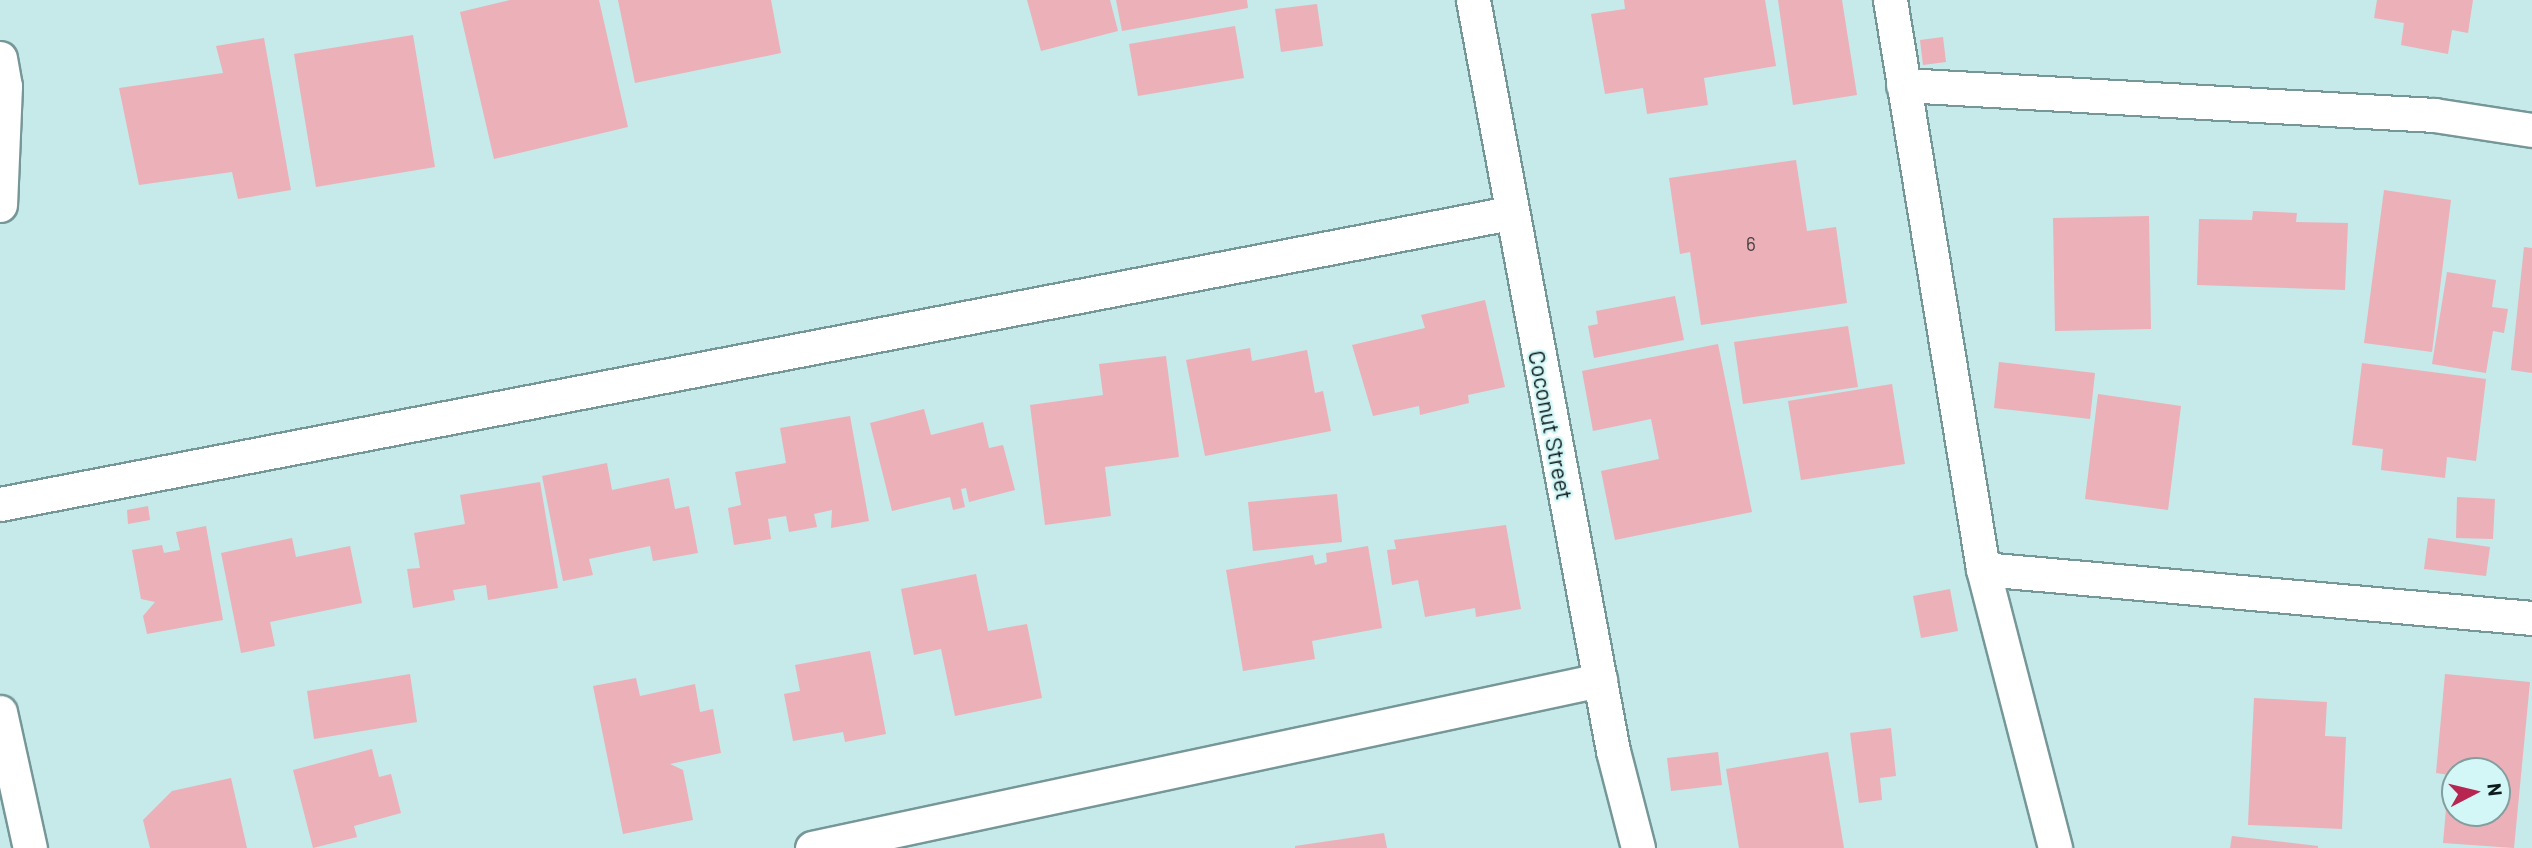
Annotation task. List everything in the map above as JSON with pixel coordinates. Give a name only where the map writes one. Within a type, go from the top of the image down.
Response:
[{"type":"street","name":"Coconut Street","points":[[1474,0],[1510,214],[1600,680],[1638,848]]},
{"type":"street","points":[[1890,0],[1983,569],[2055,848]]},
{"type":"street","points":[[0,58],[5,86],[0,205]]},
{"type":"street","points":[[1903,85],[2434,115],[2532,130]]},
{"type":"street","points":[[0,504],[1510,214]]},
{"type":"street","points":[[1983,569],[2532,618]]},
{"type":"street","points":[[812,848],[1600,680]]},
{"type":"street","points":[[0,712],[9,767],[30,848]]},
{"type":"building","points":[[510,0],[599,0],[628,127],[494,159],[460,12]]},
{"type":"building","points":[[618,0],[771,0],[781,53],[635,83]]},
{"type":"building","points":[[1027,0],[1110,0],[1118,31],[1041,51]]},
{"type":"building","points":[[1116,0],[1247,0],[1248,8],[1122,31]]},
{"type":"building","points":[[1624,0],[1765,0],[1776,66],[1704,78],[1708,105],[1647,114],[1643,88],[1605,94],[1591,14],[1625,9]]},
{"type":"building","points":[[1778,0],[1842,0],[1857,95],[1793,105]]},
{"type":"building","points":[[2377,0],[2473,0],[2468,33],[2452,30],[2448,54],[2401,45],[2404,23],[2374,18]]},
{"type":"building","points":[[1317,4],[1323,46],[1281,52],[1275,9]]},
{"type":"building","points":[[1235,26],[1244,78],[1138,96],[1129,44]]},
{"type":"building","points":[[413,35],[435,167],[316,187],[294,54]]},
{"type":"building","points":[[1943,37],[1946,62],[1923,65],[1920,40]]},
{"type":"building","points":[[264,38],[291,190],[238,199],[232,172],[139,185],[119,88],[223,73],[216,46]]},
{"type":"building","points":[[1796,160],[1807,231],[1836,227],[1847,303],[1701,325],[1690,252],[1680,254],[1669,178]]},
{"type":"building","points":[[2384,190],[2451,200],[2432,352],[2364,343]]},
{"type":"building","points":[[2253,211],[2297,213],[2296,222],[2348,223],[2345,290],[2197,285],[2199,219],[2252,220]]},
{"type":"building","points":[[2149,216],[2151,329],[2055,331],[2053,218]]},
{"type":"building","points":[[2524,247],[2532,248],[2532,373],[2511,370]]},
{"type":"building","points":[[2447,272],[2496,280],[2492,307],[2508,309],[2504,333],[2493,331],[2486,373],[2432,364]]},
{"type":"building","points":[[1675,296],[1684,340],[1594,358],[1588,326],[1598,324],[1596,311]]},
{"type":"building","points":[[1485,300],[1505,387],[1468,395],[1469,403],[1420,415],[1419,406],[1373,416],[1352,345],[1425,328],[1421,315]]},
{"type":"building","points":[[1848,326],[1858,387],[1743,404],[1734,342]]},
{"type":"building","points":[[1718,344],[1752,512],[1615,540],[1601,471],[1659,459],[1651,419],[1593,431],[1582,371]]},
{"type":"building","points":[[1250,348],[1252,361],[1307,350],[1315,393],[1323,391],[1331,431],[1205,456],[1186,360]]},
{"type":"building","points":[[1166,356],[1179,457],[1105,467],[1111,516],[1045,525],[1030,405],[1103,395],[1099,364]]},
{"type":"building","points":[[1999,362],[2095,373],[2090,419],[1994,408]]},
{"type":"building","points":[[2362,363],[2486,379],[2476,461],[2447,457],[2445,478],[2381,470],[2383,449],[2352,445]]},
{"type":"building","points":[[1892,384],[1905,464],[1801,480],[1788,401]]},
{"type":"building","points":[[2098,394],[2181,406],[2168,510],[2085,499]]},
{"type":"building","points":[[924,409],[931,435],[983,422],[989,448],[1003,445],[1015,490],[969,502],[966,488],[961,489],[965,507],[953,510],[950,497],[892,511],[870,423]]},
{"type":"building","points":[[850,416],[869,521],[831,528],[832,510],[814,514],[817,527],[789,532],[786,516],[768,519],[771,539],[734,545],[728,508],[741,505],[735,472],[786,463],[780,428]]},
{"type":"building","points":[[607,463],[612,490],[669,478],[675,509],[689,506],[698,553],[653,561],[650,546],[589,559],[593,575],[563,581],[542,476]]},
{"type":"building","points":[[540,482],[558,588],[488,600],[486,585],[453,590],[455,600],[413,608],[407,569],[420,568],[414,533],[465,524],[460,495]]},
{"type":"building","points":[[1337,494],[1342,542],[1253,551],[1248,502]]},
{"type":"building","points":[[2457,497],[2495,499],[2493,539],[2456,538]]},
{"type":"building","points":[[148,506],[150,520],[128,524],[127,510]]},
{"type":"building","points":[[1506,525],[1521,609],[1476,617],[1475,608],[1425,617],[1418,580],[1392,585],[1387,550],[1396,549],[1394,540]]},
{"type":"building","points":[[206,526],[223,620],[147,634],[143,616],[155,602],[141,599],[132,550],[162,545],[164,553],[180,550],[176,532]]},
{"type":"building","points":[[292,538],[296,557],[350,546],[362,603],[270,622],[275,646],[241,653],[221,553]]},
{"type":"building","points":[[2428,538],[2490,547],[2486,576],[2424,569]]},
{"type":"building","points":[[1368,546],[1382,628],[1312,641],[1315,659],[1243,671],[1226,570],[1313,555],[1315,565],[1327,562],[1326,553]]},
{"type":"building","points":[[976,574],[988,631],[1027,624],[1042,698],[955,716],[941,649],[914,655],[901,589]]},
{"type":"building","points":[[1950,589],[1958,631],[1921,638],[1913,596]]},
{"type":"building","points":[[870,651],[886,734],[845,742],[843,732],[793,741],[784,694],[800,691],[795,665]]},
{"type":"building","points":[[410,674],[417,722],[314,739],[307,691]]},
{"type":"building","points":[[2445,674],[2530,682],[2514,848],[2443,843],[2444,827],[2511,827],[2511,757],[2441,757],[2441,774],[2436,773]]},
{"type":"building","points":[[636,678],[640,696],[695,684],[700,712],[713,709],[721,753],[670,764],[683,770],[693,820],[623,834],[593,686]]},
{"type":"building","points":[[2254,698],[2327,702],[2325,736],[2346,737],[2342,829],[2248,825]]},
{"type":"building","points":[[1891,728],[1896,776],[1880,778],[1882,800],[1859,803],[1850,733]]},
{"type":"building","points":[[372,749],[379,777],[391,774],[401,813],[354,826],[357,837],[313,848],[293,770]]},
{"type":"building","points":[[1718,752],[1722,785],[1671,791],[1667,758]]},
{"type":"building","points":[[1828,752],[1844,848],[1739,848],[1726,769]]},
{"type":"building","points":[[231,778],[247,848],[150,848],[143,820],[172,791]]},
{"type":"building","points":[[1384,833],[1387,848],[1295,848],[1295,846]]},
{"type":"building","points":[[2232,836],[2318,846],[2318,848],[2230,848]]}]
